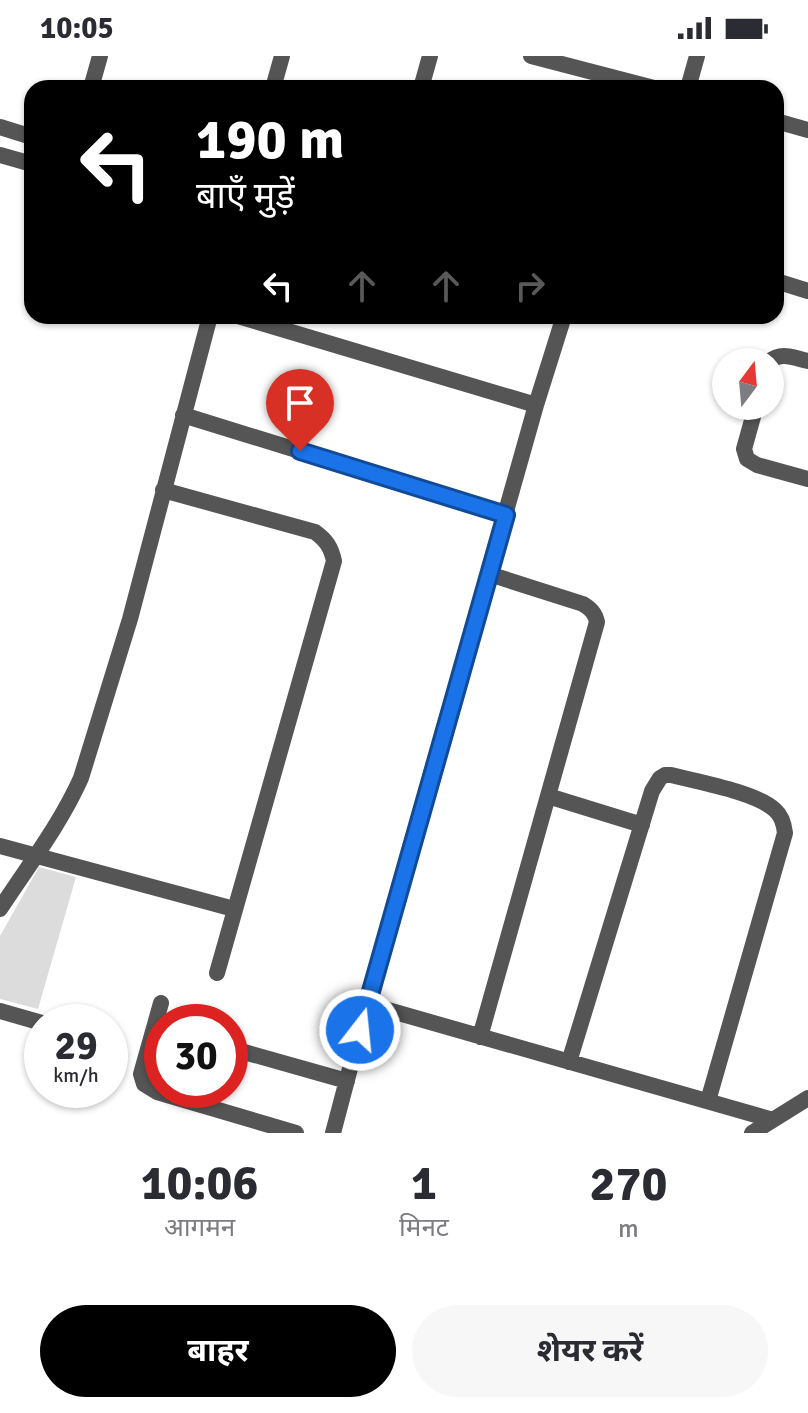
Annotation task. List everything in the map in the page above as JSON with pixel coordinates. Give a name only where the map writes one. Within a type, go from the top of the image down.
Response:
[{"type":"street","points":[[93,80],[100,56]]},
{"type":"street","points":[[275,80],[282,56]]},
{"type":"street","points":[[423,80],[430,56]]},
{"type":"street","points":[[531,56],[560,60],[627,80]]},
{"type":"street","points":[[690,80],[697,56]]},
{"type":"street","points":[[784,123],[808,130]]},
{"type":"street","points":[[0,127],[24,134]]},
{"type":"street","points":[[0,155],[24,162]]},
{"type":"street","points":[[784,284],[808,291]]},
{"type":"street","points":[[0,909],[71,802],[81,778],[130,619],[208,324]]},
{"type":"street","points":[[265,324],[536,405]]},
{"type":"street","points":[[333,1133],[536,405],[561,324]]},
{"type":"street","points":[[784,356],[808,361]]},
{"type":"street","points":[[183,415],[506,515]]},
{"type":"street","points":[[752,420],[744,449],[747,459],[757,465],[808,479]]},
{"type":"street","points":[[163,490],[315,532],[325,540],[334,561],[217,973]]},
{"type":"street","points":[[480,1037],[597,622],[590,608],[583,604],[489,574]]},
{"type":"street","points":[[569,1062],[642,825],[657,783],[665,775],[671,775],[756,800],[777,811],[785,833],[708,1101]]},
{"type":"street","points":[[548,796],[642,825]]},
{"type":"street","points":[[0,846],[234,909]]},
{"type":"street","points":[[367,1004],[773,1120]]},
{"type":"street","points":[[0,1011],[24,1018]]},
{"type":"street","points":[[248,1053],[347,1081]]},
{"type":"street","points":[[752,1133],[808,1098]]},
{"type":"street","points":[[214,1108],[296,1133]]},
{"type":"shaded area","points":[[39,867],[76,877],[39,1004],[24,1005],[0,999],[0,936]]},
{"type":"route","points":[[300,451],[506,515],[360,1030]]}]
